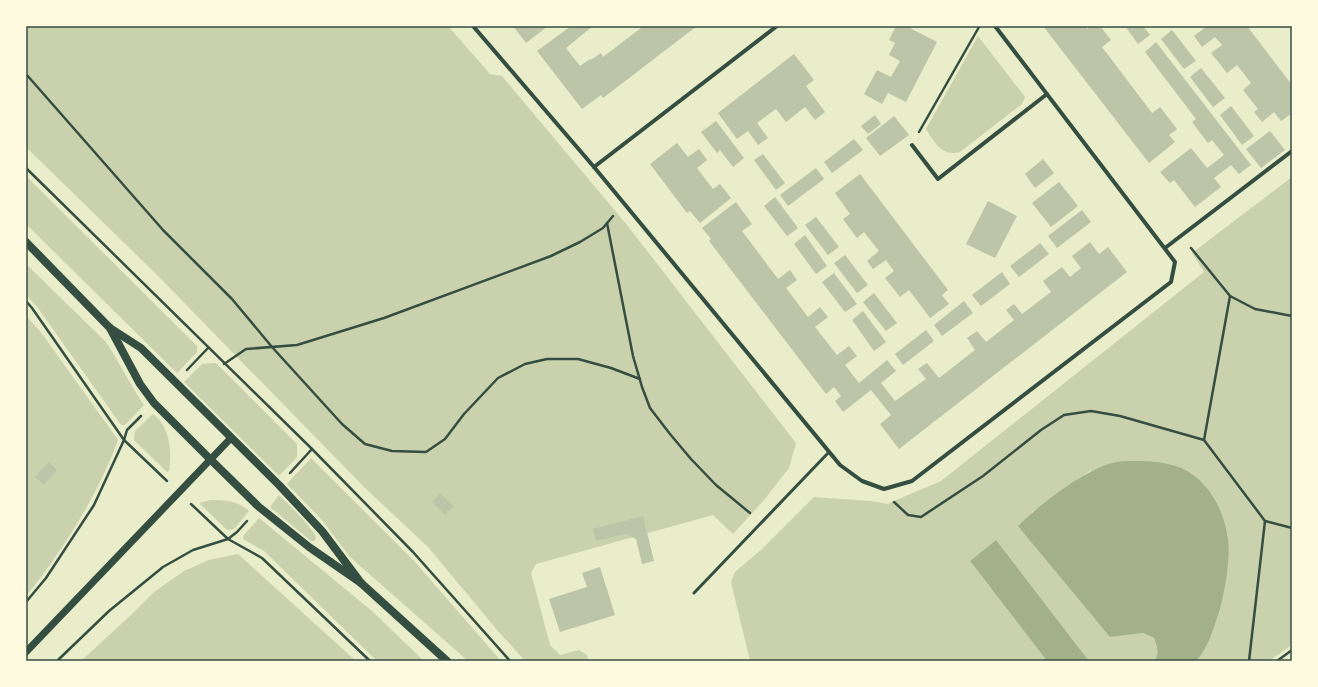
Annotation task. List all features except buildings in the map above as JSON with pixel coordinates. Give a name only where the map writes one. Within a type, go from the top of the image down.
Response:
[{"type":"main road","points":[[26,242],[110,328],[141,348],[279,485],[322,531],[362,582],[447,661]]},
{"type":"main road","points":[[110,328],[140,384],[154,403],[210,460],[260,507],[309,547],[362,582]]},
{"type":"street","points":[[473,26],[594,167],[840,465],[862,481],[884,489],[912,481],[1171,282],[1175,262],[994,26]]},
{"type":"street","points":[[594,167],[777,26]]},
{"type":"street","points":[[912,145],[938,179],[1047,94]]},
{"type":"street","points":[[1165,248],[1181,234],[1292,151]]},
{"type":"street","points":[[26,652],[231,438]]},
{"type":"lane","points":[[694,593],[829,452]]},
{"type":"path","points":[[912,145],[979,26]]},
{"type":"path","points":[[26,74],[163,230],[232,299],[272,347],[342,424],[364,444],[392,451],[426,452],[445,439],[464,414],[498,378],[525,364],[547,358],[578,359],[611,368],[640,379]]},
{"type":"path","points":[[26,168],[312,449],[413,552],[510,661]]},
{"type":"path","points":[[224,364],[246,349],[297,345],[384,318],[551,256],[580,242],[603,228],[624,204]]},
{"type":"path","points":[[607,223],[633,356],[650,408],[670,434],[716,485],[761,523]]},
{"type":"path","points":[[1181,234],[1230,296],[1255,309],[1292,316]]},
{"type":"path","points":[[1204,440],[1230,296]]},
{"type":"path","points":[[26,301],[124,440],[228,540],[262,558],[370,661]]},
{"type":"path","points":[[884,489],[896,504],[908,515],[921,517],[983,476],[1041,430],[1064,415],[1091,411],[1120,416],[1204,440],[1265,521],[1292,528]]},
{"type":"path","points":[[26,602],[46,578],[94,505],[124,440]]},
{"type":"path","points":[[279,485],[312,449]]},
{"type":"path","points":[[57,661],[109,611],[163,567],[193,550],[228,540],[260,507]]},
{"type":"path","points":[[1249,661],[1265,521]]},
{"type":"path","points":[[1277,661],[1292,650]]},
{"type":"shaded area","points":[[26,26],[448,26],[490,74],[502,76],[627,225],[796,443],[789,468],[764,500],[733,534],[713,515],[536,564],[531,573],[550,645],[560,655],[579,650],[587,655],[589,661],[525,661],[428,547],[365,488],[157,275],[26,147]]},
{"type":"shaded area","points":[[978,36],[1025,97],[1022,104],[960,152],[948,152],[939,147],[926,129]]},
{"type":"shaded area","points":[[26,176],[197,346],[197,352],[177,373],[26,224]]},
{"type":"shaded area","points":[[1292,177],[1292,645],[1269,661],[1196,661],[1207,643],[1220,607],[1226,571],[1228,534],[1090,471],[1031,513],[1110,637],[1143,633],[1154,638],[1157,647],[1157,656],[1154,661],[1089,661],[996,540],[970,561],[1047,661],[750,661],[731,582],[735,572],[762,549],[814,497],[871,501],[887,504],[941,481],[1204,272],[1192,253]]},
{"type":"shaded area","points":[[26,264],[106,342],[111,350],[144,405],[125,425],[121,425],[38,308],[26,295]]},
{"type":"shaded area","points":[[26,316],[40,331],[118,440],[101,481],[90,501],[53,561],[26,596]]},
{"type":"shaded area","points":[[216,363],[297,444],[297,457],[279,476],[184,382],[202,364]]},
{"type":"shaded area","points":[[153,414],[159,419],[166,432],[170,448],[169,471],[167,472],[134,440],[135,431]]},
{"type":"shaded area","points":[[311,458],[415,562],[501,661],[468,661],[350,557],[321,519],[287,484]]},
{"type":"shaded area","points":[[1121,461],[1164,463],[1181,468],[1190,473],[1206,487],[1212,495],[1225,523],[1229,550],[1224,592],[1211,636],[1201,656],[1196,661],[1154,661],[1157,656],[1157,647],[1154,638],[1143,633],[1110,637],[1018,526],[1037,508],[1088,473],[1112,463]]},
{"type":"shaded area","points":[[279,495],[311,529],[316,539],[314,541],[311,541],[270,507]]},
{"type":"shaded area","points":[[210,500],[231,502],[240,505],[249,511],[234,529],[227,530],[200,504]]},
{"type":"shaded area","points":[[259,518],[372,611],[424,661],[377,661],[264,551],[243,539],[244,535]]},
{"type":"shaded area","points":[[996,540],[1089,661],[1047,661],[970,561]]},
{"type":"shaded area","points":[[238,554],[356,661],[81,661],[154,592],[184,571],[209,560]]}]
